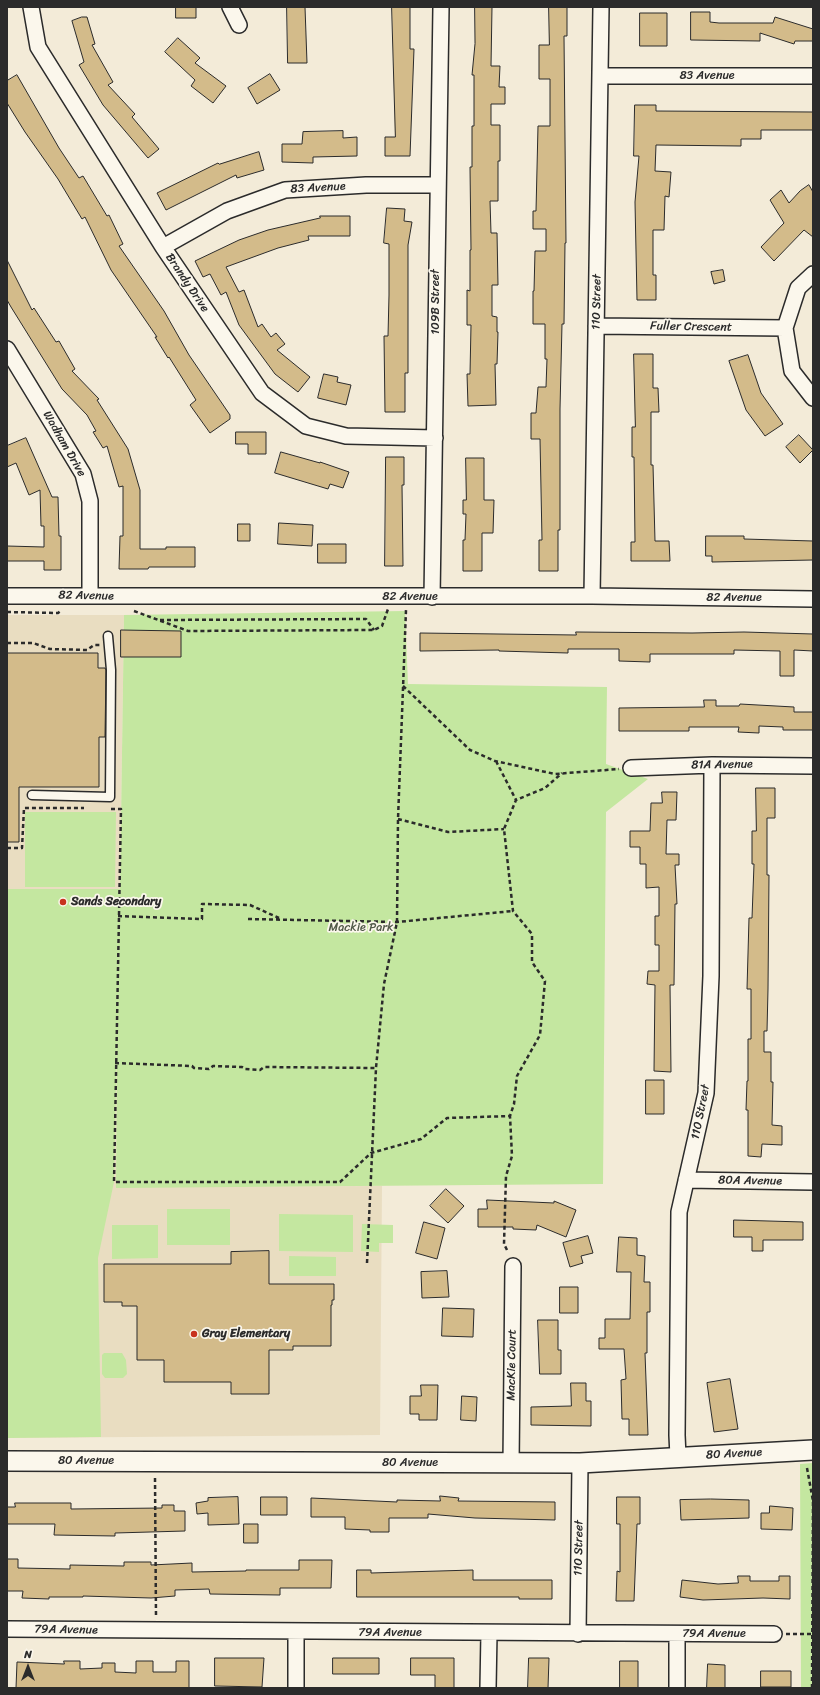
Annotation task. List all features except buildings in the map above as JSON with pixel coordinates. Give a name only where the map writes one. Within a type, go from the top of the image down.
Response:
[{"type":"street","name":"Brandy Drive","points":[[31,7],[38,47],[163,247],[262,393],[306,426],[346,436],[435,438]]},
{"type":"street","points":[[230,7],[239,25]]},
{"type":"street","name":"109B Street","points":[[432,597],[441,7]]},
{"type":"street","name":"110 Street","points":[[592,596],[601,7]]},
{"type":"street","name":"83 Avenue","points":[[600,76],[813,76]]},
{"type":"street","name":"83 Avenue","points":[[163,247],[227,211],[285,190],[366,186],[438,186]]},
{"type":"street","points":[[813,274],[798,288],[785,328],[792,371],[813,398]]},
{"type":"street","name":"Fuller Crescent","points":[[596,326],[785,328]]},
{"type":"street","name":"Wadham Drive","points":[[7,349],[84,474],[90,501],[90,595]]},
{"type":"street","name":"82 Avenue","points":[[7,596],[592,596],[813,599]]},
{"type":"street","name":"110 Street","points":[[678,1457],[679,1212],[706,1093],[711,976],[712,765]]},
{"type":"street","name":"81A Avenue","points":[[631,768],[712,765],[813,766]]},
{"type":"street","name":"80A Avenue","points":[[686,1180],[813,1182]]},
{"type":"street","name":"MacKie Court","points":[[511,1464],[514,1266]]},
{"type":"street","name":"80 Avenue","points":[[7,1461],[511,1464],[580,1463],[813,1450]]},
{"type":"street","name":"110 Street","points":[[578,1634],[580,1463]]},
{"type":"street","name":"79A Avenue","points":[[7,1629],[578,1634],[774,1634]]},
{"type":"street","points":[[296,1632],[296,1688]]},
{"type":"street","points":[[488,1688],[489,1633]]},
{"type":"street","points":[[677,1634],[677,1688]]},
{"type":"lane","points":[[32,795],[110,797],[111,670],[108,636]]},
{"type":"path","points":[[367,1263],[376,1068],[384,984],[397,922],[398,819],[406,608]]},
{"type":"path","points":[[133,610],[188,631],[374,630],[382,626],[388,609]]},
{"type":"path","points":[[159,620],[366,619],[374,630]]},
{"type":"path","points":[[7,643],[33,643],[50,649],[87,650],[94,645],[99,644],[103,648]]},
{"type":"path","points":[[403,686],[470,750],[495,761],[554,774],[631,768]]},
{"type":"path","points":[[495,761],[516,800]]},
{"type":"path","points":[[507,1250],[504,1244],[506,1176],[512,1156],[510,1116],[514,1104],[518,1076],[540,1036],[545,981],[532,962],[532,934],[513,911],[504,829],[516,800],[545,788],[562,773]]},
{"type":"path","points":[[7,848],[22,848],[24,808],[86,808]]},
{"type":"path","points":[[110,809],[121,809],[115,1064],[114,1182],[340,1182],[371,1153],[421,1139],[447,1118],[475,1119],[510,1116]]},
{"type":"path","points":[[398,819],[448,832],[504,829]]},
{"type":"path","points":[[118,916],[202,919],[202,904],[250,905],[281,920]]},
{"type":"path","points":[[248,919],[397,922],[513,911]]},
{"type":"path","points":[[115,1064],[192,1066],[194,1068],[209,1068],[213,1066],[242,1067],[244,1069],[260,1070],[264,1067],[376,1068]]},
{"type":"path","points":[[807,1468],[813,1501],[812,1688]]},
{"type":"path","points":[[156,1478],[156,1620]]},
{"type":"path","points":[[774,1634],[812,1634]]},
{"type":"shaded area","points":[[7,615],[124,615],[120,888],[118,916],[116,1187],[382,1186],[380,1435],[7,1438]]},
{"type":"green space","name":"Mackie Park","points":[[405,611],[408,684],[607,687],[606,764],[648,779],[606,812],[603,1184],[116,1188],[117,1028],[114,1182],[98,1258],[101,1437],[7,1438],[7,889],[120,889],[124,615]]},
{"type":"green space","points":[[25,812],[116,812],[115,887],[25,887]]},
{"type":"green space","points":[[167,1209],[230,1209],[230,1245],[167,1245]]},
{"type":"green space","points":[[279,1214],[353,1215],[353,1252],[279,1251]]},
{"type":"green space","points":[[362,1224],[393,1225],[393,1243],[379,1243],[379,1252],[361,1251]]},
{"type":"green space","points":[[112,1225],[158,1225],[158,1258],[112,1259]]},
{"type":"green space","points":[[289,1256],[336,1257],[336,1276],[289,1276]]},
{"type":"green space","points":[[104,1353],[122,1353],[126,1360],[127,1374],[123,1378],[105,1378],[102,1374],[102,1355]]},
{"type":"green space","points":[[813,1463],[813,1688],[801,1688],[800,1464]]},
{"type":"place","name":"Sands Secondary","points":[[63,902]]},
{"type":"place","name":"Gray Elementary","points":[[194,1334]]}]
